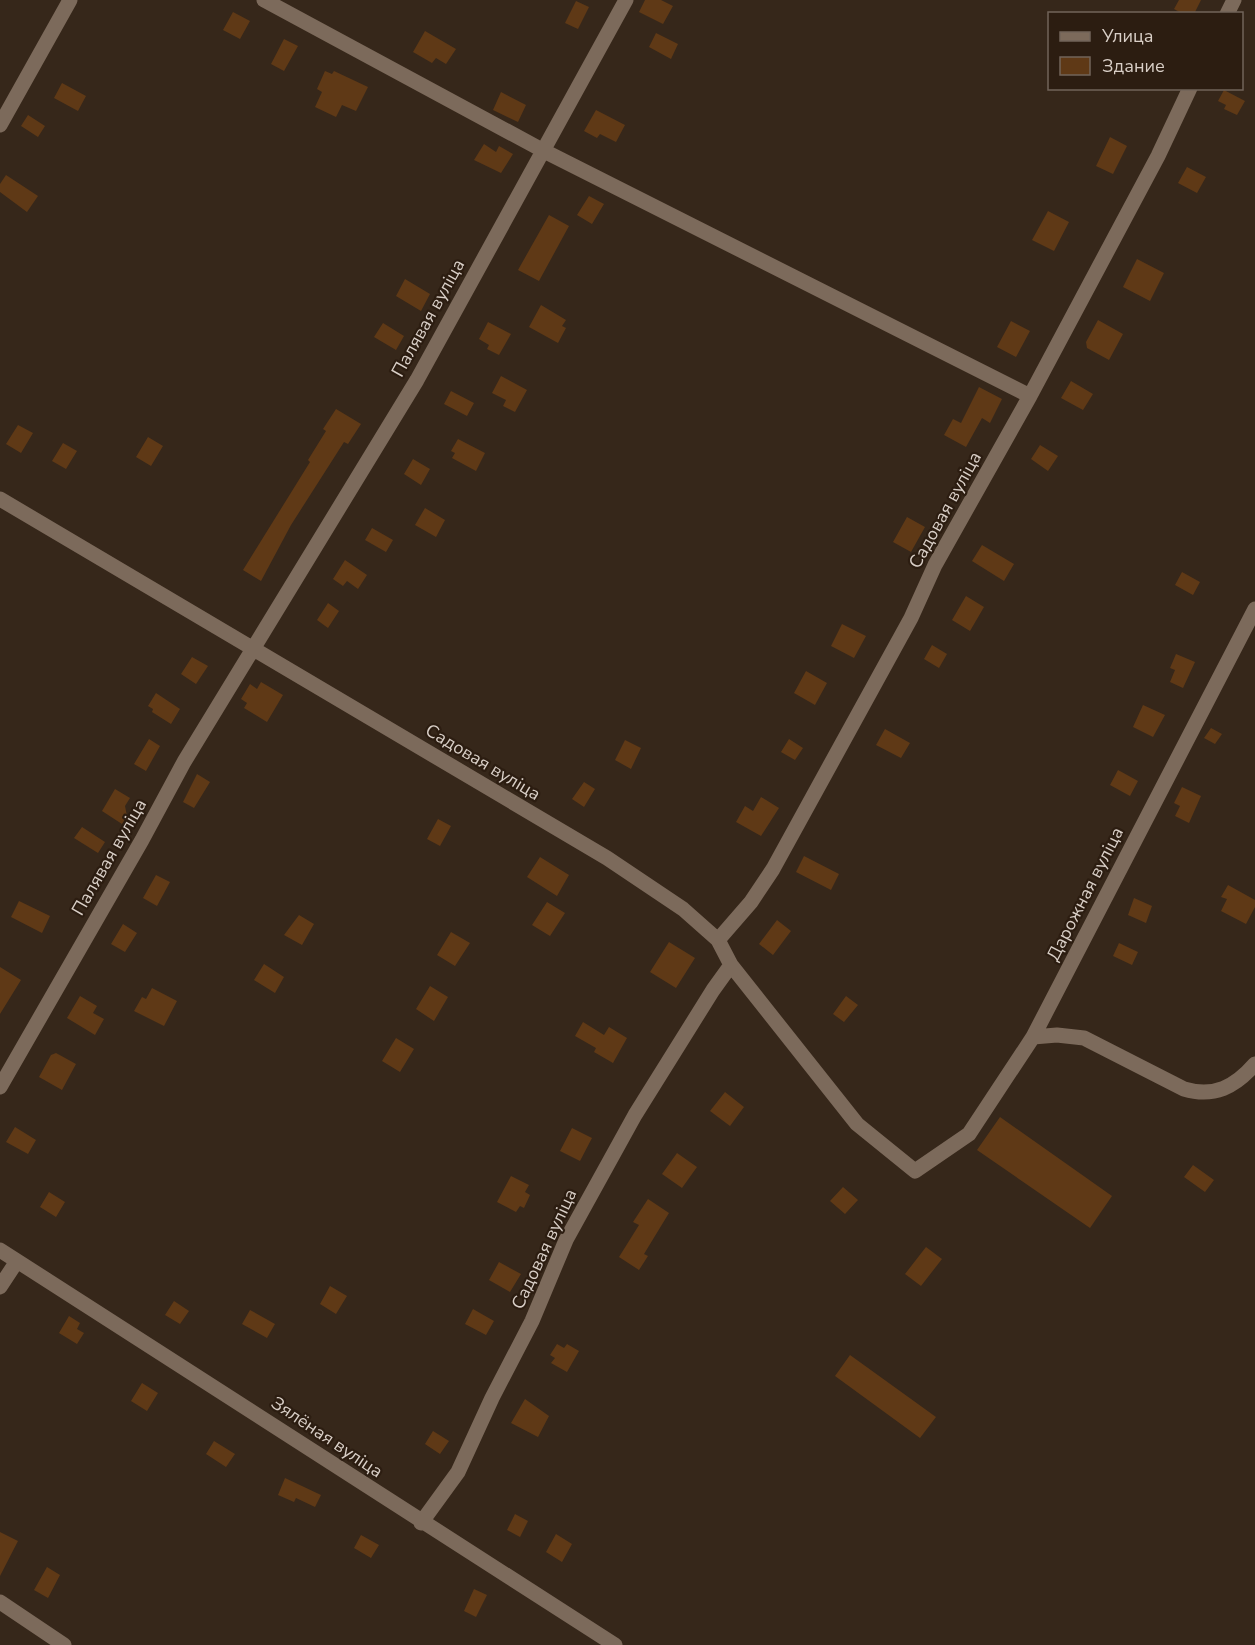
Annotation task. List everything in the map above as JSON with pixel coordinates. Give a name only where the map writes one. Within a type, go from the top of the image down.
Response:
[{"type":"street","points":[[0,125],[70,0]]},
{"type":"street","points":[[264,0],[544,151],[1030,396]]},
{"type":"street","name":"Палявая вуліца","points":[[0,1088],[184,762],[252,647],[278,612],[417,380],[626,0]]},
{"type":"street","name":"Садовая вуліца","points":[[718,940],[752,902],[773,869],[911,618],[935,565],[1030,396],[1158,156],[1189,90]]},
{"type":"street","points":[[0,499],[252,647]]},
{"type":"street","name":"Дарожная вуліца","points":[[915,1171],[969,1134],[1033,1037],[1255,609]]},
{"type":"street","name":"Садовая вуліца","points":[[252,647],[608,858],[683,909],[718,940],[731,965],[857,1124],[915,1171]]},
{"type":"street","name":"Садовая вуліца","points":[[421,1523],[458,1472],[492,1398],[532,1321],[566,1240],[635,1115],[731,965]]},
{"type":"street","points":[[1033,1037],[1057,1035],[1084,1038],[1184,1089],[1200,1094],[1217,1092],[1240,1081],[1255,1064]]},
{"type":"street","name":"Зялёная вуліца","points":[[0,1250],[277,1426],[421,1523],[540,1595],[615,1645]]},
{"type":"street","points":[[0,1287],[17,1261]]},
{"type":"street","points":[[0,1602],[64,1645]]},
{"type":"building","points":[[645,0],[661,0],[673,6],[663,24],[639,12]]},
{"type":"building","points":[[1179,0],[1201,0],[1195,12],[1179,12],[1174,9]]},
{"type":"building","points":[[576,1],[589,7],[578,29],[565,23]]},
{"type":"building","points":[[233,12],[250,21],[240,39],[223,30]]},
{"type":"building","points":[[425,31],[456,49],[446,64],[436,58],[432,63],[413,52]]},
{"type":"building","points":[[656,33],[678,44],[671,59],[649,47]]},
{"type":"building","points":[[284,39],[298,46],[284,71],[271,64]]},
{"type":"building","points":[[325,71],[332,74],[334,71],[368,87],[356,111],[342,105],[336,117],[315,107],[322,92],[317,89]]},
{"type":"building","points":[[62,83],[86,96],[78,111],[54,98]]},
{"type":"building","points":[[1224,90],[1245,101],[1237,115],[1224,109],[1226,105],[1218,101]]},
{"type":"building","points":[[501,92],[526,105],[518,122],[493,110]]},
{"type":"building","points":[[596,110],[625,125],[616,142],[600,134],[597,138],[584,131]]},
{"type":"building","points":[[28,115],[45,126],[38,137],[21,126]]},
{"type":"building","points":[[1110,137],[1127,146],[1113,174],[1096,166]]},
{"type":"building","points":[[484,144],[496,152],[499,146],[513,154],[501,173],[474,160]]},
{"type":"building","points":[[1187,167],[1206,177],[1197,193],[1178,183]]},
{"type":"building","points":[[6,175],[38,196],[27,212],[0,192],[0,184]]},
{"type":"building","points":[[589,196],[604,204],[592,224],[577,215]]},
{"type":"building","points":[[1048,211],[1069,222],[1054,251],[1032,240]]},
{"type":"building","points":[[549,215],[569,226],[539,281],[518,270]]},
{"type":"building","points":[[1137,259],[1164,273],[1150,301],[1123,287]]},
{"type":"building","points":[[405,279],[430,294],[421,311],[396,296]]},
{"type":"building","points":[[541,305],[566,320],[562,326],[566,328],[558,343],[529,327]]},
{"type":"building","points":[[1098,320],[1123,334],[1109,360],[1087,348],[1086,342]]},
{"type":"building","points":[[1011,321],[1030,331],[1016,357],[997,347]]},
{"type":"building","points":[[488,322],[511,334],[499,355],[487,349],[489,345],[479,339]]},
{"type":"building","points":[[383,323],[404,336],[396,350],[374,337]]},
{"type":"building","points":[[501,376],[527,390],[515,412],[503,406],[506,400],[492,393]]},
{"type":"building","points":[[1071,381],[1093,394],[1083,410],[1061,398]]},
{"type":"building","points":[[979,387],[1002,399],[990,423],[982,418],[966,447],[944,435],[953,419],[961,423]]},
{"type":"building","points":[[451,391],[474,403],[467,416],[444,404]]},
{"type":"building","points":[[336,409],[361,424],[348,444],[344,442],[291,525],[261,581],[243,570],[310,462],[308,460],[326,431],[323,429]]},
{"type":"building","points":[[18,425],[33,433],[21,453],[6,444]]},
{"type":"building","points":[[148,437],[163,446],[151,466],[136,457]]},
{"type":"building","points":[[458,439],[485,453],[476,471],[452,458],[455,453],[451,451]]},
{"type":"building","points":[[63,443],[77,451],[66,469],[52,461]]},
{"type":"building","points":[[1040,445],[1058,456],[1048,471],[1031,459]]},
{"type":"building","points":[[413,459],[430,469],[421,485],[404,474]]},
{"type":"building","points":[[425,508],[445,520],[436,537],[415,525]]},
{"type":"building","points":[[907,517],[925,527],[911,552],[893,542]]},
{"type":"building","points":[[372,528],[393,540],[386,552],[365,540]]},
{"type":"building","points":[[982,545],[1014,564],[1004,581],[972,561]]},
{"type":"building","points":[[345,560],[367,575],[358,589],[347,581],[343,586],[333,579]]},
{"type":"building","points":[[1182,572],[1200,582],[1193,595],[1175,585]]},
{"type":"building","points":[[966,596],[984,607],[970,631],[952,620]]},
{"type":"building","points":[[328,603],[339,611],[328,628],[317,620]]},
{"type":"building","points":[[842,624],[866,636],[854,658],[831,646]]},
{"type":"building","points":[[932,645],[947,654],[939,668],[924,659]]},
{"type":"building","points":[[1176,654],[1195,662],[1183,688],[1170,682],[1175,670],[1170,668]]},
{"type":"building","points":[[192,657],[208,666],[196,684],[181,674]]},
{"type":"building","points":[[806,671],[827,683],[815,705],[794,693]]},
{"type":"building","points":[[261,682],[283,695],[267,722],[244,708],[247,703],[241,699],[250,684],[257,689]]},
{"type":"building","points":[[156,693],[180,709],[171,724],[152,712],[153,709],[148,706]]},
{"type":"building","points":[[1143,705],[1165,715],[1153,737],[1133,727]]},
{"type":"building","points":[[1211,728],[1222,734],[1215,744],[1204,738]]},
{"type":"building","points":[[885,729],[910,743],[901,758],[876,745]]},
{"type":"building","points":[[149,739],[160,746],[146,771],[134,764]]},
{"type":"building","points":[[789,739],[803,748],[795,760],[781,752]]},
{"type":"building","points":[[625,740],[641,748],[631,769],[615,760]]},
{"type":"building","points":[[1118,770],[1138,781],[1130,796],[1110,785]]},
{"type":"building","points":[[197,774],[210,782],[194,808],[183,802]]},
{"type":"building","points":[[584,782],[595,789],[584,807],[572,799]]},
{"type":"building","points":[[1182,787],[1201,796],[1189,823],[1175,816],[1180,806],[1174,803]]},
{"type":"building","points":[[115,789],[130,798],[125,806],[127,816],[122,824],[102,811]]},
{"type":"building","points":[[761,797],[779,808],[761,836],[736,822],[745,806],[753,811]]},
{"type":"building","points":[[438,819],[451,826],[440,846],[427,839]]},
{"type":"building","points":[[82,827],[105,842],[98,853],[74,838]]},
{"type":"building","points":[[804,856],[839,874],[831,890],[796,872]]},
{"type":"building","points":[[540,857],[569,875],[557,896],[527,877]]},
{"type":"building","points":[[156,875],[170,882],[157,906],[143,898]]},
{"type":"building","points":[[1228,885],[1255,900],[1255,907],[1246,924],[1221,911],[1227,899],[1221,897]]},
{"type":"building","points":[[1134,898],[1152,906],[1146,923],[1128,915]]},
{"type":"building","points":[[19,901],[50,916],[42,933],[11,917]]},
{"type":"building","points":[[547,902],[565,913],[550,936],[532,925]]},
{"type":"building","points":[[299,915],[314,924],[302,945],[284,935]]},
{"type":"building","points":[[777,920],[791,931],[773,955],[759,944]]},
{"type":"building","points":[[123,924],[137,933],[125,952],[111,944]]},
{"type":"building","points":[[451,932],[470,943],[455,966],[437,955]]},
{"type":"building","points":[[669,942],[695,958],[676,988],[650,972]]},
{"type":"building","points":[[1119,943],[1138,952],[1132,965],[1113,956]]},
{"type":"building","points":[[264,964],[284,977],[275,993],[254,980]]},
{"type":"building","points":[[0,967],[21,980],[0,1014]]},
{"type":"building","points":[[430,986],[448,997],[434,1021],[416,1009]]},
{"type":"building","points":[[152,988],[177,1001],[164,1026],[134,1011],[142,997],[146,999]]},
{"type":"building","points":[[80,996],[97,1006],[93,1013],[104,1019],[95,1035],[67,1018]]},
{"type":"building","points":[[846,996],[858,1005],[844,1022],[833,1014]]},
{"type":"building","points":[[583,1022],[604,1035],[609,1027],[627,1038],[613,1063],[594,1052],[596,1048],[575,1036]]},
{"type":"building","points":[[396,1038],[414,1049],[400,1072],[382,1061]]},
{"type":"building","points":[[56,1053],[76,1064],[62,1090],[39,1077],[51,1055]]},
{"type":"building","points":[[725,1092],[744,1107],[730,1126],[710,1111]]},
{"type":"building","points":[[1000,1117],[1112,1196],[1090,1228],[977,1150]]},
{"type":"building","points":[[15,1127],[36,1140],[28,1154],[6,1142]]},
{"type":"building","points":[[572,1128],[592,1138],[580,1161],[560,1151]]},
{"type":"building","points":[[677,1153],[697,1167],[682,1188],[662,1174]]},
{"type":"building","points":[[1193,1165],[1214,1180],[1205,1192],[1184,1177]]},
{"type":"building","points":[[511,1176],[529,1185],[525,1192],[530,1195],[524,1208],[520,1206],[516,1212],[497,1202]]},
{"type":"building","points":[[843,1187],[858,1200],[845,1214],[830,1201]]},
{"type":"building","points":[[49,1192],[65,1202],[56,1217],[40,1207]]},
{"type":"building","points":[[648,1199],[669,1213],[644,1254],[648,1256],[639,1270],[619,1257],[639,1225],[633,1222]]},
{"type":"building","points":[[926,1247],[942,1259],[921,1286],[905,1274]]},
{"type":"building","points":[[499,1262],[521,1274],[510,1292],[489,1280]]},
{"type":"building","points":[[330,1286],[347,1296],[336,1314],[320,1304]]},
{"type":"building","points":[[174,1301],[189,1311],[180,1324],[165,1315]]},
{"type":"building","points":[[473,1309],[494,1321],[486,1335],[465,1324]]},
{"type":"building","points":[[250,1310],[275,1324],[267,1338],[242,1324]]},
{"type":"building","points":[[69,1316],[80,1323],[77,1329],[84,1333],[77,1344],[59,1333]]},
{"type":"building","points":[[557,1344],[564,1348],[567,1344],[579,1351],[567,1372],[551,1363],[555,1358],[550,1355]]},
{"type":"building","points":[[850,1355],[936,1417],[920,1438],[835,1376]]},
{"type":"building","points":[[142,1383],[158,1393],[147,1411],[131,1401]]},
{"type":"building","points":[[525,1399],[549,1416],[538,1437],[511,1423]]},
{"type":"building","points":[[433,1431],[449,1441],[440,1454],[425,1444]]},
{"type":"building","points":[[214,1441],[235,1454],[226,1467],[206,1454]]},
{"type":"building","points":[[285,1478],[321,1495],[315,1507],[296,1498],[294,1502],[278,1495]]},
{"type":"building","points":[[515,1514],[528,1521],[520,1537],[507,1530]]},
{"type":"building","points":[[0,1532],[18,1541],[0,1576]]},
{"type":"building","points":[[556,1534],[572,1544],[562,1562],[546,1552]]},
{"type":"building","points":[[361,1535],[379,1545],[371,1558],[354,1548]]},
{"type":"building","points":[[47,1567],[60,1575],[48,1598],[34,1590]]},
{"type":"building","points":[[474,1589],[487,1595],[476,1617],[464,1611]]}]
